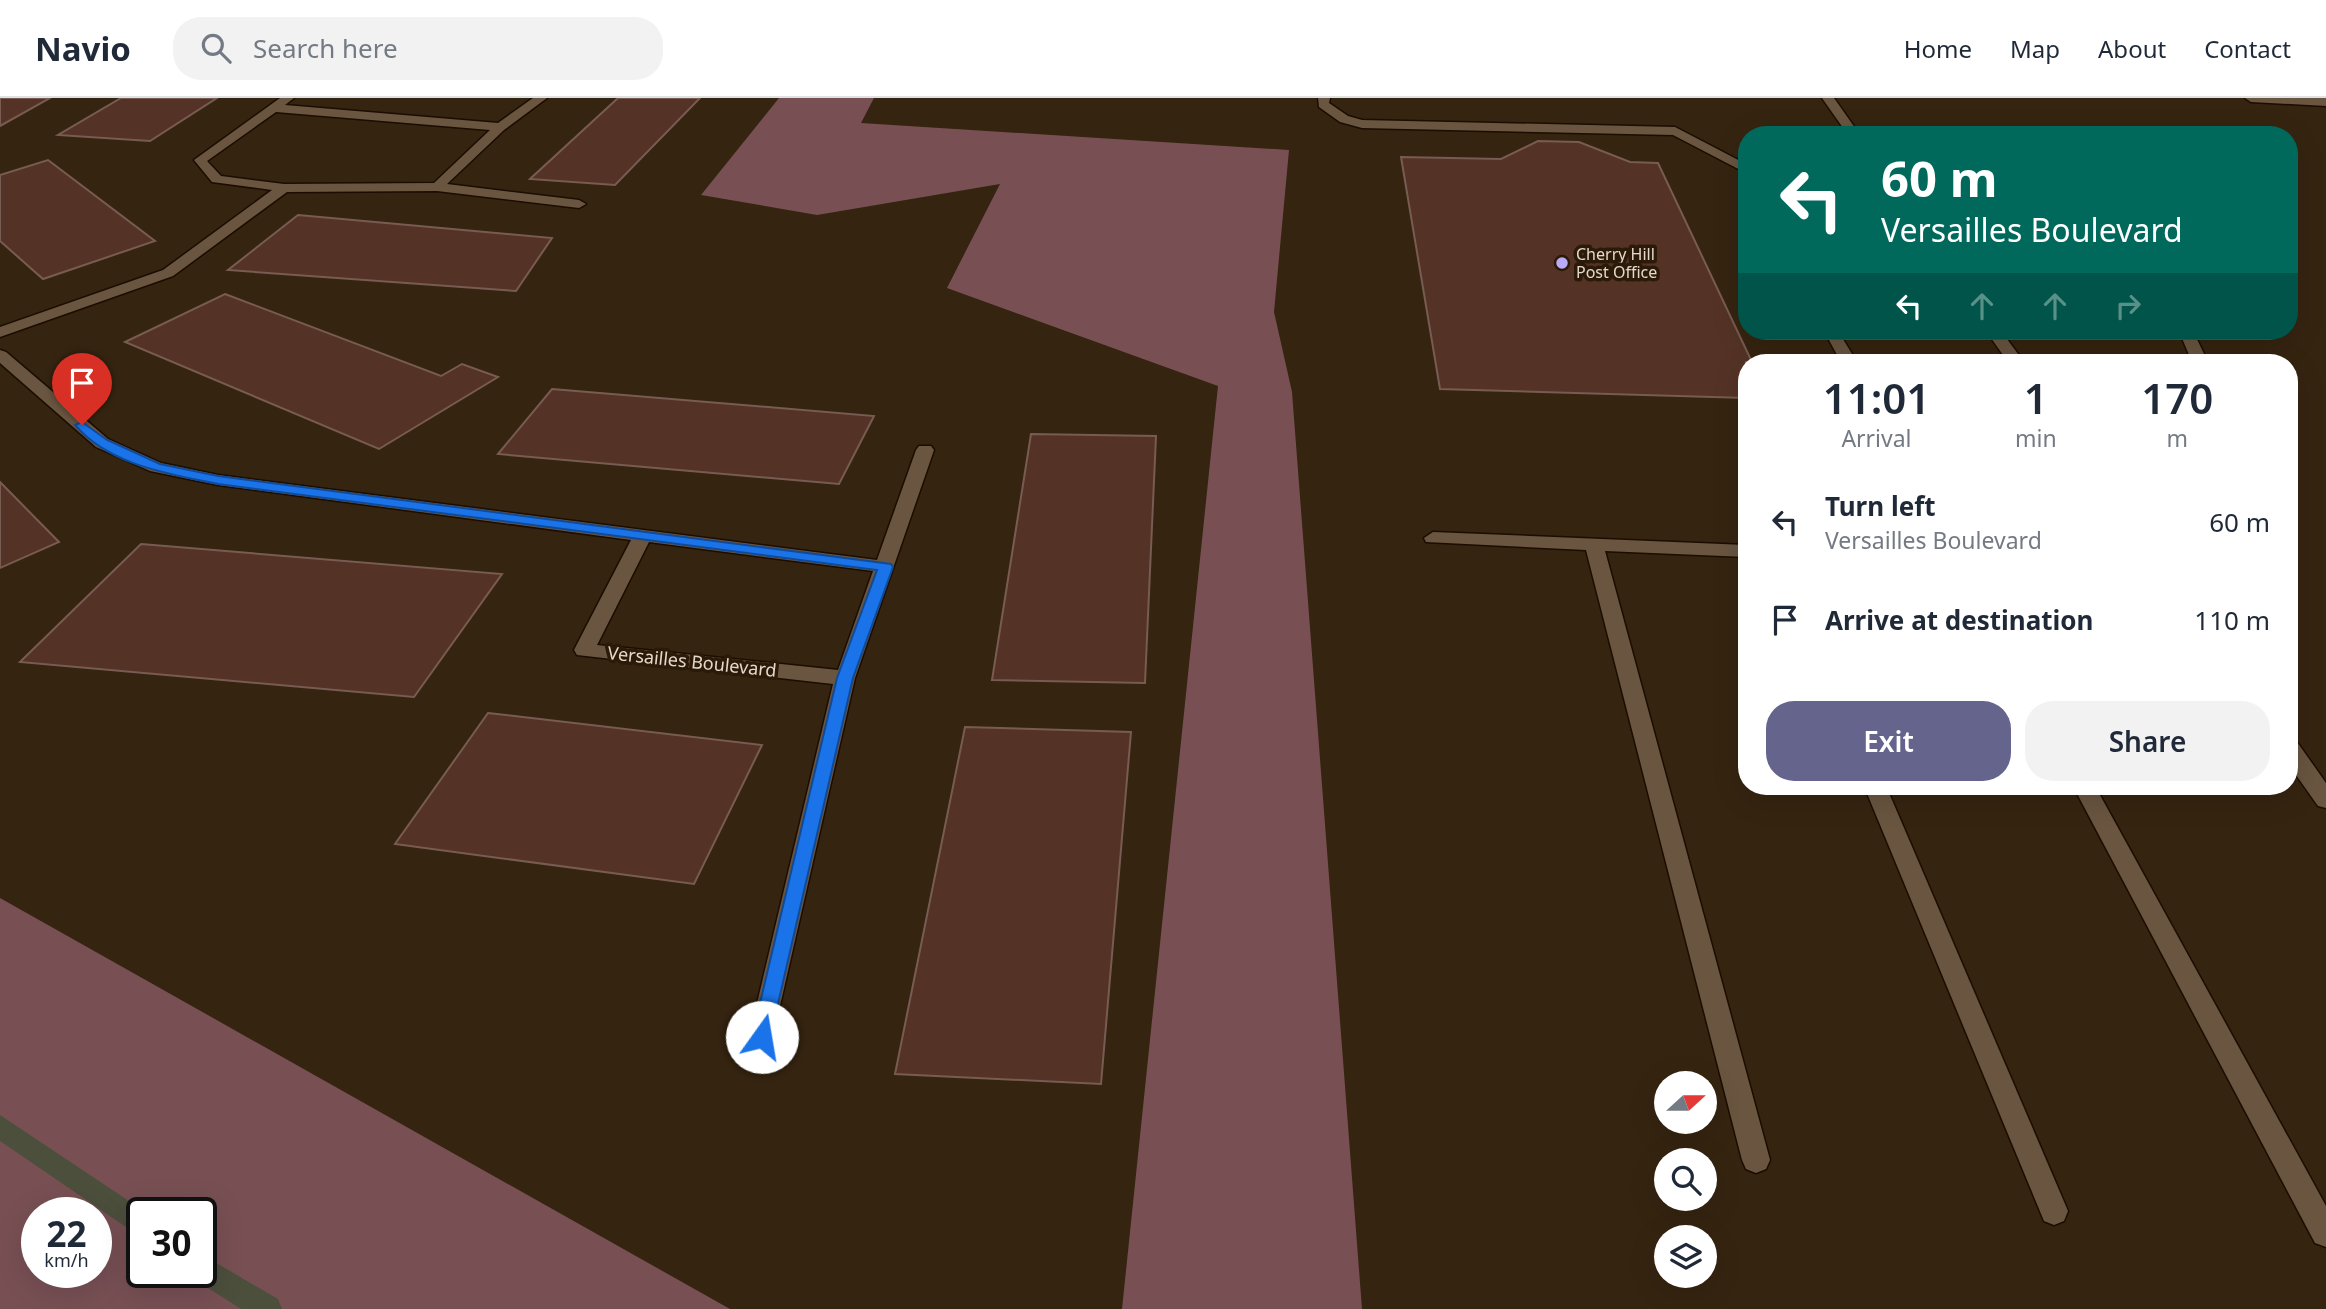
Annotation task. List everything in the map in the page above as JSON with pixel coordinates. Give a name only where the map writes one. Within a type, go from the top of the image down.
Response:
[{"type":"street","points":[[288,98],[200,160],[217,179],[284,188],[437,187],[579,204]]},
{"type":"street","points":[[437,187],[500,127],[541,98]]},
{"type":"street","points":[[1324,98],[1323,104],[1331,112],[1362,124],[1675,131],[1738,165]]},
{"type":"street","points":[[1828,98],[1848,126]]},
{"type":"street","points":[[2251,98],[2326,102]]},
{"type":"street","points":[[274,108],[500,127]]},
{"type":"street","points":[[0,332],[168,273],[284,188]]},
{"type":"street","points":[[0,355],[102,443],[156,467],[218,480],[886,567]]},
{"type":"street","points":[[762,1037],[845,678],[925,450]]},
{"type":"street","name":"Versailles Boulevard","points":[[643,535],[584,650],[845,678]]},
{"type":"street","points":[[1433,538],[1738,551]]},
{"type":"street","points":[[1594,545],[1756,1160]]},
{"type":"street","points":[[2298,757],[2317,776],[2326,800]]},
{"type":"street","points":[[1879,795],[2054,1211]]},
{"type":"street","points":[[2089,795],[2325,1233]]},
{"type":"shaded area","points":[[779,98],[874,98],[861,123],[1289,150],[1274,312],[1292,392],[1362,1309],[1122,1309],[1218,386],[947,288],[1000,184],[817,215],[701,195]]},
{"type":"shaded area","points":[[0,898],[730,1309],[0,1309]]},
{"type":"building","points":[[0,98],[50,98],[0,126]]},
{"type":"building","points":[[121,98],[217,98],[150,141],[58,135]]},
{"type":"building","points":[[618,98],[700,98],[615,185],[530,179]]},
{"type":"building","name":"Cherry Hill Post Office","points":[[1538,141],[1579,142],[1630,162],[1658,163],[1738,332],[1738,340],[1742,340],[1748,354],[1738,354],[1738,398],[1440,389],[1401,157],[1501,159]]},
{"type":"building","points":[[48,160],[155,241],[43,279],[0,241],[0,175]]},
{"type":"building","points":[[298,215],[552,238],[516,291],[228,270]]},
{"type":"building","points":[[225,294],[441,376],[462,364],[498,377],[379,449],[125,342]]},
{"type":"building","points":[[552,389],[874,416],[839,484],[498,454]]},
{"type":"building","points":[[1031,434],[1156,436],[1145,683],[992,680]]},
{"type":"building","points":[[0,482],[59,542],[0,568]]},
{"type":"building","points":[[141,544],[502,574],[414,697],[20,662]]},
{"type":"building","points":[[488,713],[762,745],[694,884],[395,844]]},
{"type":"building","points":[[965,727],[1131,732],[1101,1084],[895,1074]]},
{"type":"waterway","points":[[0,1127],[126,1214]]},
{"type":"waterway","points":[[217,1278],[268,1309]]},
{"type":"place","name":"Cherry Hill Post Office","points":[[1562,263]]},
{"type":"route","points":[[82,425],[102,443],[156,467],[218,480],[886,567],[845,678],[762,1037]]}]
